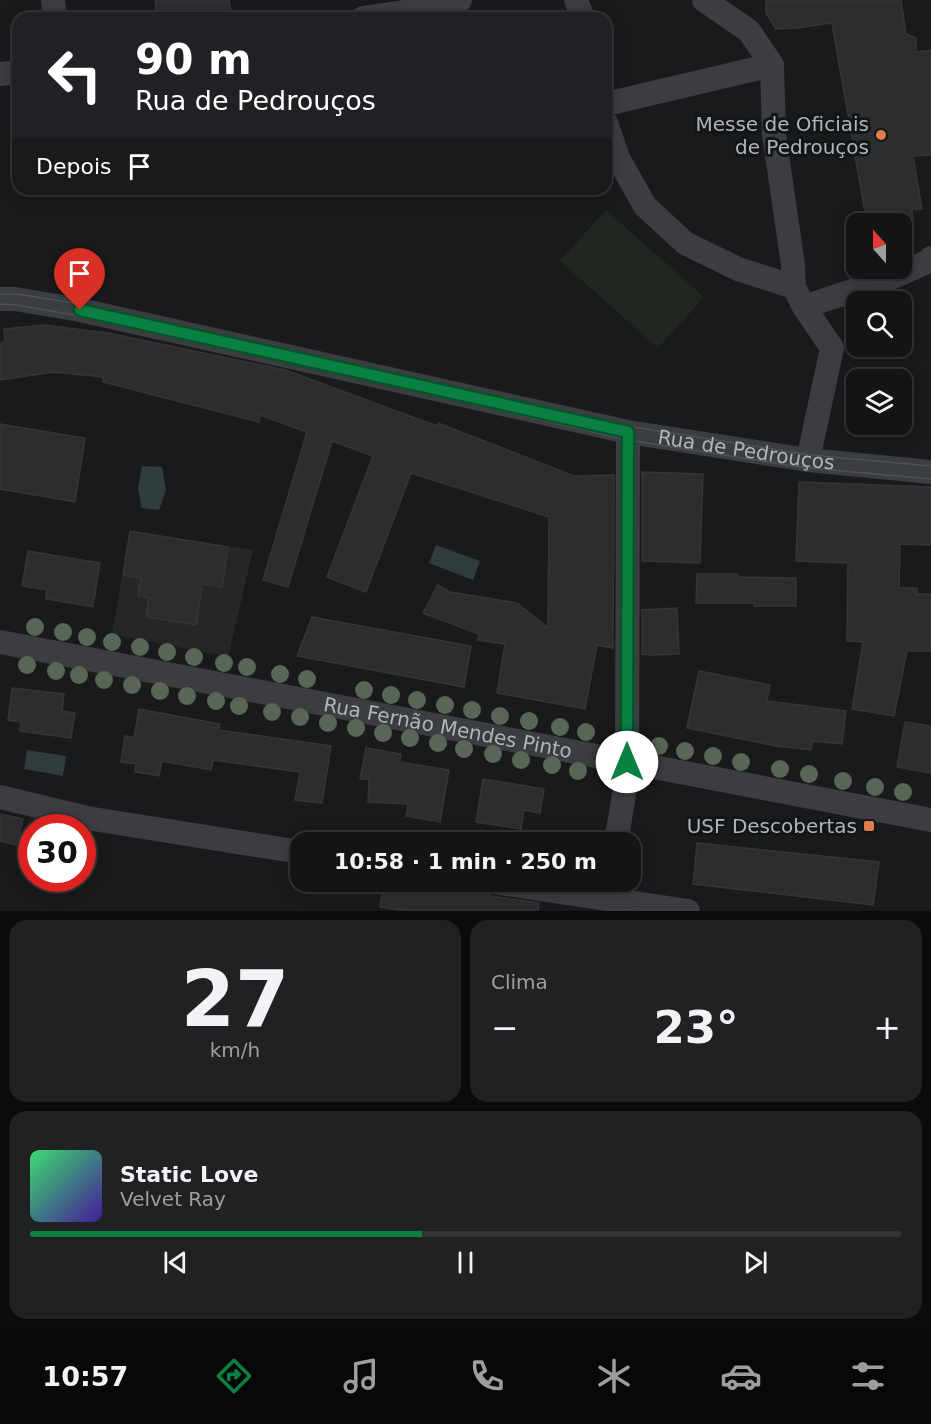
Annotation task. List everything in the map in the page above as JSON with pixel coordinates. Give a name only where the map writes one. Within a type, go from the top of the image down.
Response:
[{"type":"street","points":[[404,12],[460,0]]},
{"type":"street","points":[[704,0],[749,31],[772,65],[774,134],[799,297],[832,348],[808,460]]},
{"type":"street","points":[[612,103],[772,65]]},
{"type":"street","points":[[612,140],[618,158],[645,206],[684,243],[799,297],[893,278],[931,258]]},
{"type":"street","name":"Rua de Pedrouços","points":[[0,299],[15,299],[80,310],[628,432],[808,460],[931,472]]},
{"type":"street","points":[[618,832],[627,776],[628,432]]},
{"type":"street","name":"Rua Fernão Mendes Pinto","points":[[0,642],[931,820]]},
{"type":"street","points":[[0,796],[87,818],[290,850]]},
{"type":"street","points":[[565,892],[687,911]]},
{"type":"shaded area","points":[[606,210],[704,297],[658,348],[560,261]]},
{"type":"shaded area","points":[[142,466],[162,467],[166,490],[159,510],[142,508],[138,489]]},
{"type":"shaded area","points":[[130,531],[253,550],[228,657],[112,634]]},
{"type":"shaded area","points":[[436,545],[480,561],[473,580],[429,563]]},
{"type":"shaded area","points":[[27,750],[66,756],[63,776],[24,769]]},
{"type":"building","points":[[155,0],[229,0],[231,12],[156,12]]},
{"type":"building","name":"Messe de Oficiais de Pedrouços","points":[[766,0],[901,0],[906,34],[916,38],[916,52],[931,50],[931,155],[913,156],[922,209],[912,209],[913,224],[912,213],[865,213],[832,23],[776,29],[766,13]]},
{"type":"building","points":[[44,325],[108,333],[285,370],[437,426],[438,423],[574,476],[614,475],[613,648],[597,645],[585,709],[497,693],[505,644],[478,640],[479,634],[423,613],[438,585],[450,592],[517,603],[548,628],[549,517],[411,473],[366,592],[327,577],[373,456],[332,441],[288,587],[263,580],[307,432],[260,415],[259,422],[103,382],[103,377],[54,372],[0,380],[0,343],[5,342],[4,329]]},
{"type":"building","points":[[0,424],[85,438],[75,502],[0,489]]},
{"type":"building","points":[[642,472],[703,474],[700,563],[642,561]]},
{"type":"building","points":[[799,482],[931,487],[931,545],[900,544],[899,588],[917,588],[917,594],[931,594],[931,651],[907,651],[894,716],[852,709],[863,642],[847,641],[848,563],[796,561]]},
{"type":"building","points":[[130,531],[228,547],[222,587],[202,584],[196,625],[146,617],[149,598],[138,596],[141,578],[123,575]]},
{"type":"building","points":[[28,551],[100,563],[93,607],[46,599],[47,590],[22,586]]},
{"type":"building","points":[[697,574],[796,578],[796,606],[696,603]]},
{"type":"building","points":[[677,608],[679,654],[642,654],[642,610]]},
{"type":"building","points":[[312,617],[471,646],[464,687],[297,656]]},
{"type":"building","points":[[699,671],[770,685],[767,701],[846,711],[842,744],[812,741],[811,750],[776,746],[687,728]]},
{"type":"building","points":[[12,688],[64,694],[62,711],[75,713],[71,738],[20,731],[21,722],[8,720]]},
{"type":"building","points":[[139,709],[220,724],[218,730],[331,746],[322,803],[295,800],[300,772],[213,760],[211,770],[162,761],[159,776],[135,772],[136,764],[121,762],[125,736],[134,738]]},
{"type":"building","points":[[905,722],[931,726],[931,773],[897,767]]},
{"type":"building","points":[[366,748],[401,754],[400,762],[449,770],[440,822],[406,816],[408,804],[368,802],[369,779],[360,779]]},
{"type":"building","points":[[483,779],[544,789],[540,813],[524,810],[521,829],[476,822]]},
{"type":"building","points":[[0,814],[18,818],[17,845],[0,841]]},
{"type":"building","points":[[697,843],[879,862],[873,905],[693,884]]},
{"type":"building","points":[[382,892],[485,892],[491,896],[539,903],[538,911],[407,911],[380,907]]},
{"type":"tram line","points":[[0,294],[17,294],[80,304],[627,426],[810,455],[931,466]]},
{"type":"tram line","points":[[0,304],[80,316],[628,440],[800,467],[931,479]]},
{"type":"place","name":"Messe de Oficiais de Pedrouços","points":[[881,135]]},
{"type":"place","name":"USF Descobertas","points":[[869,826]]},
{"type":"route","points":[[80,310],[628,432],[627,762]]}]
